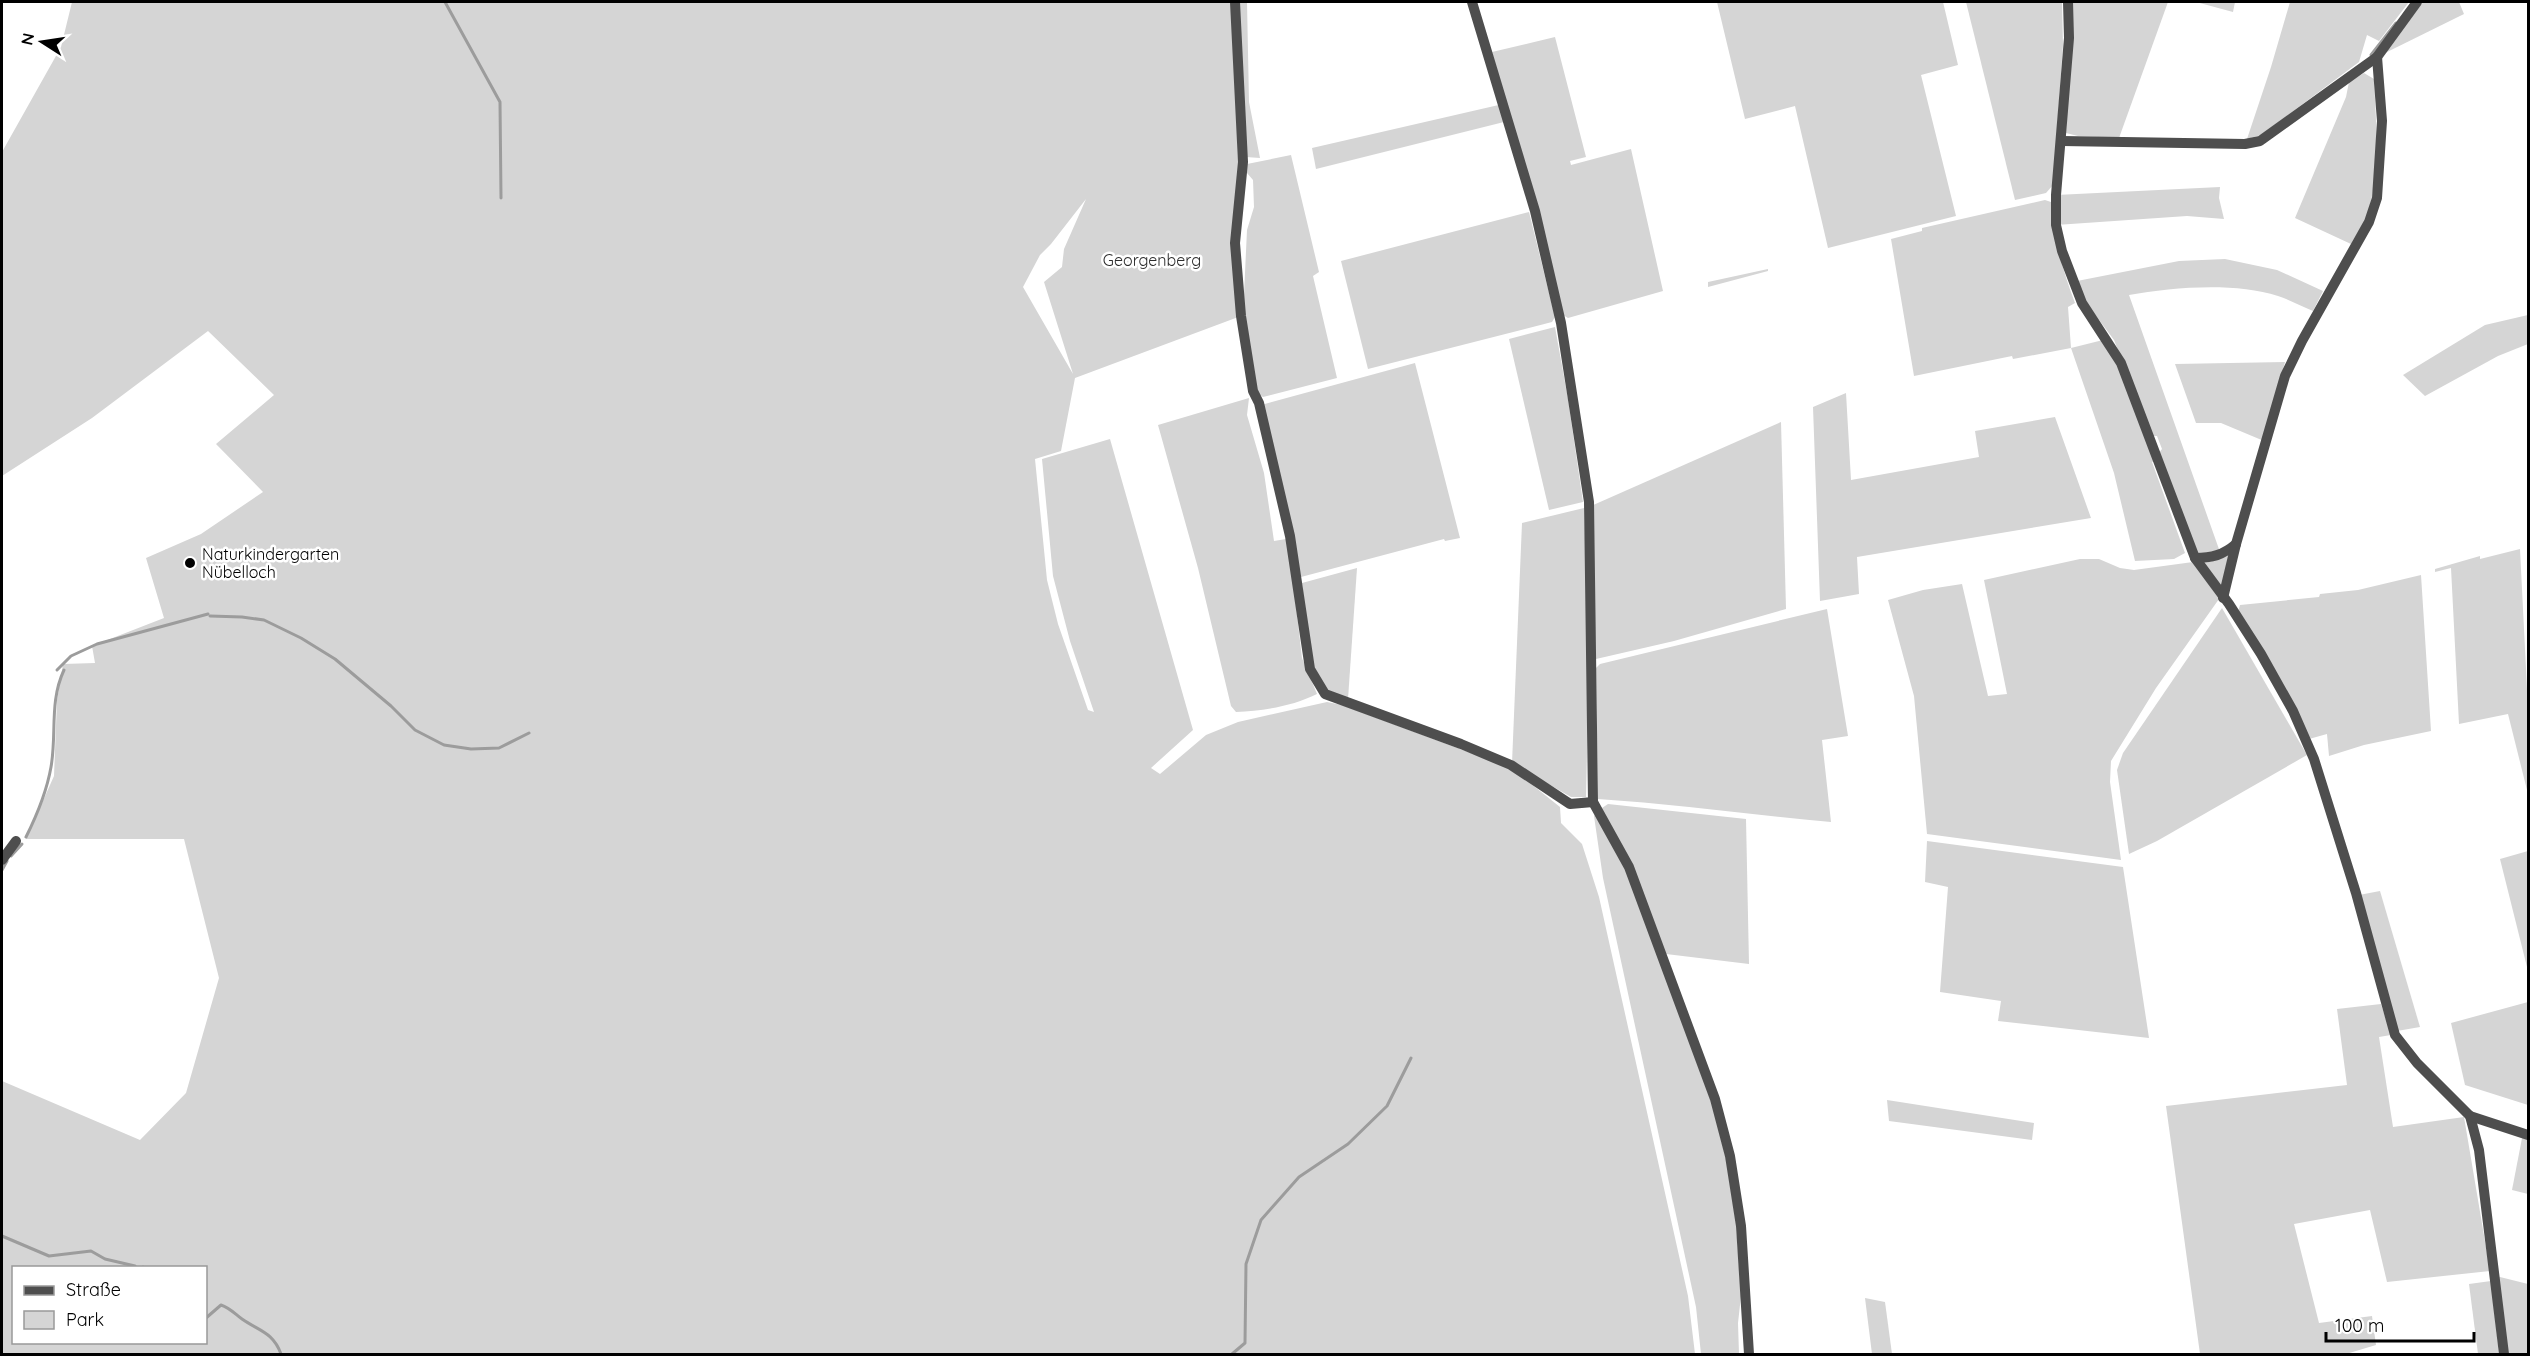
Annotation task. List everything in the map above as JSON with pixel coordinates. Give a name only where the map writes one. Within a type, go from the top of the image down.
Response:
[{"type":"street","points":[[1235,2],[1243,162],[1235,243],[1241,316],[1253,391],[1259,403],[1290,536],[1310,669],[1324,694],[1461,744],[1511,765],[1570,804],[1593,802]]},
{"type":"street","points":[[1472,2],[1535,211],[1561,322],[1589,502],[1593,802],[1629,867],[1718,1107],[1730,1156],[1741,1226],[1749,1354]]},
{"type":"street","points":[[2068,2],[2069,38],[2056,195],[2056,225],[2062,251],[2082,303],[2121,363],[2195,558],[2261,654],[2293,711],[2314,759],[2356,893],[2395,1035],[2417,1063],[2470,1116],[2529,1135]]},
{"type":"street","points":[[2062,141],[2245,144],[2260,141],[2377,57],[2417,2]]},
{"type":"street","points":[[2223,598],[2236,544],[2285,376],[2302,341],[2369,222],[2377,198],[2382,121],[2377,57]]},
{"type":"street","points":[[2195,558],[2210,558],[2225,553],[2236,544]]},
{"type":"street","points":[[2,860],[16,841]]},
{"type":"street","points":[[2470,1116],[2479,1150],[2504,1354]]},
{"type":"green space","name":"Georgenberg","points":[[72,2],[1235,2],[1241,316],[1075,378],[1061,451],[1035,459],[1047,580],[1058,624],[1088,710],[1094,712],[1070,641],[1053,576],[1042,459],[1110,439],[1193,730],[1151,768],[1160,774],[1206,735],[1238,722],[1327,702],[1342,705],[1511,768],[1560,807],[1561,823],[1582,844],[1599,897],[1688,1296],[1695,1354],[2,1354],[2,1081],[140,1140],[186,1093],[219,978],[184,839],[26,839],[54,776],[57,700],[63,664],[95,663],[92,646],[164,618],[146,558],[201,534],[263,492],[216,444],[274,395],[208,331],[92,418],[2,476],[2,152],[61,47]],"holes":[[[1086,199],[1064,249],[1062,267],[1044,282],[1073,374],[1023,287],[1040,255]]]},
{"type":"green space","points":[[1238,2],[1247,2],[1249,102],[1260,158],[1246,157]]},
{"type":"green space","points":[[1717,2],[1943,2],[1958,65],[1921,75],[1956,216],[1828,248],[1795,106],[1745,119]]},
{"type":"green space","points":[[1966,2],[2062,2],[2063,45],[2053,185],[2046,193],[2015,200]]},
{"type":"green space","points":[[2072,2],[2168,2],[2119,138],[2078,136],[2066,133]]},
{"type":"green space","points":[[2196,2],[2235,2],[2233,12]]},
{"type":"green space","points":[[2290,2],[2409,2],[2379,41],[2367,35],[2359,62],[2261,135],[2247,139],[2271,67]]},
{"type":"green space","points":[[2423,2],[2459,2],[2464,14],[2383,54]]},
{"type":"green space","points":[[1555,37],[1586,157],[1570,161],[1571,165],[1631,149],[1663,291],[1568,318],[1563,315],[1492,52]]},
{"type":"green space","points":[[2364,73],[2374,79],[2376,165],[2367,215],[2351,244],[2295,218],[2346,97],[2349,82]]},
{"type":"green space","points":[[1503,104],[1508,121],[1316,169],[1312,148]]},
{"type":"green space","points":[[1291,155],[1319,272],[1313,276],[1337,378],[1263,397],[1256,392],[1243,316],[1247,230],[1254,207],[1253,180],[1247,173],[1247,164]]},
{"type":"green space","points":[[2220,187],[2219,198],[2224,219],[2187,216],[2056,225],[2056,195]]},
{"type":"green space","points":[[2045,200],[2051,202],[2059,253],[2075,303],[2068,307],[2071,348],[2013,359],[2012,356],[1914,376],[1891,239],[1922,231],[1922,228]]},
{"type":"green space","points":[[1529,212],[1555,317],[1552,322],[1368,369],[1341,261]]},
{"type":"green space","points":[[2225,259],[2277,270],[2323,291],[2313,311],[2278,296],[2224,287],[2184,288],[2129,295],[2220,552],[2197,555],[2158,454],[2162,449],[2157,436],[2152,436],[2114,340],[2088,305],[2077,281],[2179,261]]},
{"type":"green space","points":[[1768,269],[1768,271],[1708,287],[1708,282]]},
{"type":"green space","points":[[2528,315],[2528,344],[2498,356],[2425,396],[2403,375],[2485,325]]},
{"type":"green space","points":[[1555,327],[1583,502],[1549,510],[1509,339]]},
{"type":"green space","points":[[2107,339],[2158,460],[2152,462],[2185,553],[2174,559],[2135,561],[2114,473],[2071,348]]},
{"type":"green space","points":[[2285,362],[2264,441],[2221,423],[2196,423],[2175,364]]},
{"type":"green space","points":[[1415,363],[1460,538],[1445,541],[1444,539],[1301,577],[1261,405]]},
{"type":"green space","points":[[1846,393],[1851,480],[1979,457],[1975,431],[2055,417],[2091,518],[1857,557],[1859,594],[1820,601],[1813,407]]},
{"type":"green space","points":[[1249,398],[1247,415],[1264,473],[1274,541],[1286,539],[1302,658],[1317,694],[1278,707],[1236,712],[1231,706],[1198,568],[1158,425]]},
{"type":"green space","points":[[1781,422],[1786,609],[1674,641],[1596,659],[1591,506]]},
{"type":"green space","points":[[1584,508],[1589,665],[1586,797],[1571,797],[1512,763],[1522,523]]},
{"type":"green space","points":[[2520,549],[2528,709],[2528,794],[2508,714],[2459,724],[2451,568],[2435,572],[2435,569],[2480,556],[2480,559]]},
{"type":"green space","points":[[2231,555],[2223,591],[2203,564]]},
{"type":"green space","points":[[2080,559],[2099,559],[2120,568],[2134,570],[2193,562],[2219,599],[2156,688],[2111,761],[2110,782],[2121,860],[1927,834],[1914,696],[1888,600],[1923,590],[1962,584],[1988,696],[2007,694],[1984,580]]},
{"type":"green space","points":[[1357,568],[1348,699],[1328,692],[1311,666],[1302,583]]},
{"type":"green space","points":[[2421,575],[2431,731],[2364,745],[2329,756],[2327,734],[2309,739],[2238,612],[2240,605],[2319,597],[2320,594],[2358,590]]},
{"type":"green space","points":[[2222,608],[2307,755],[2157,841],[2129,854],[2117,770],[2123,753]]},
{"type":"green space","points":[[1827,609],[1848,736],[1822,740],[1831,822],[1598,799],[1596,668],[1600,664]]},
{"type":"green space","points":[[1608,804],[1746,819],[1749,964],[1666,954],[1602,808]]},
{"type":"green space","points":[[1597,812],[1626,870],[1712,1104],[1726,1159],[1736,1223],[1741,1296],[1738,1323],[1739,1354],[1701,1354],[1696,1307],[1603,878],[1594,816]]},
{"type":"green space","points":[[1927,841],[2123,867],[2149,1038],[1998,1021],[2001,1001],[1940,992],[1948,887],[1925,882]]},
{"type":"green space","points":[[2528,851],[2528,971],[2500,859]]},
{"type":"green space","points":[[2380,891],[2420,1027],[2397,1031],[2359,895]]},
{"type":"green space","points":[[2528,1002],[2528,1105],[2465,1085],[2451,1023]]},
{"type":"green space","points":[[2381,1004],[2391,1035],[2379,1037],[2393,1127],[2464,1117],[2490,1271],[2387,1282],[2370,1210],[2294,1224],[2319,1323],[2372,1316],[2376,1345],[2346,1354],[2200,1354],[2166,1106],[2347,1085],[2337,1009]]},
{"type":"green space","points":[[1887,1100],[2034,1123],[2032,1140],[1889,1121]]},
{"type":"green space","points":[[2523,1133],[2528,1135],[2528,1194],[2512,1190]]},
{"type":"green space","points":[[2496,1276],[2528,1284],[2528,1354],[2504,1354]]},
{"type":"green space","points":[[2491,1281],[2499,1354],[2478,1354],[2469,1284]]},
{"type":"green space","points":[[1865,1298],[1885,1302],[1892,1354],[1872,1354]]},
{"type":"waterway","points":[[445,2],[500,102],[501,198]]},
{"type":"waterway","points":[[2371,55],[2396,23]]},
{"type":"waterway","points":[[57,670],[71,656],[97,644],[208,614]]},
{"type":"waterway","points":[[210,616],[264,620],[301,638],[335,659],[391,706],[415,730],[444,745],[471,749],[499,748],[529,733]]},
{"type":"waterway","points":[[26,837],[49,776],[53,755],[56,694],[64,670]]},
{"type":"waterway","points":[[11,856],[22,844]]},
{"type":"waterway","points":[[2,870],[7,861]]},
{"type":"waterway","points":[[1232,1354],[1245,1343],[1246,1264],[1261,1220],[1299,1177],[1348,1144],[1387,1106],[1411,1058]]},
{"type":"waterway","points":[[2,1236],[49,1256],[91,1251],[105,1259],[135,1266]]},
{"type":"waterway","points":[[207,1317],[221,1305],[224,1306],[270,1336],[281,1354]]},
{"type":"place","name":"Naturkindergarten Nübelloch","points":[[190,563]]}]
